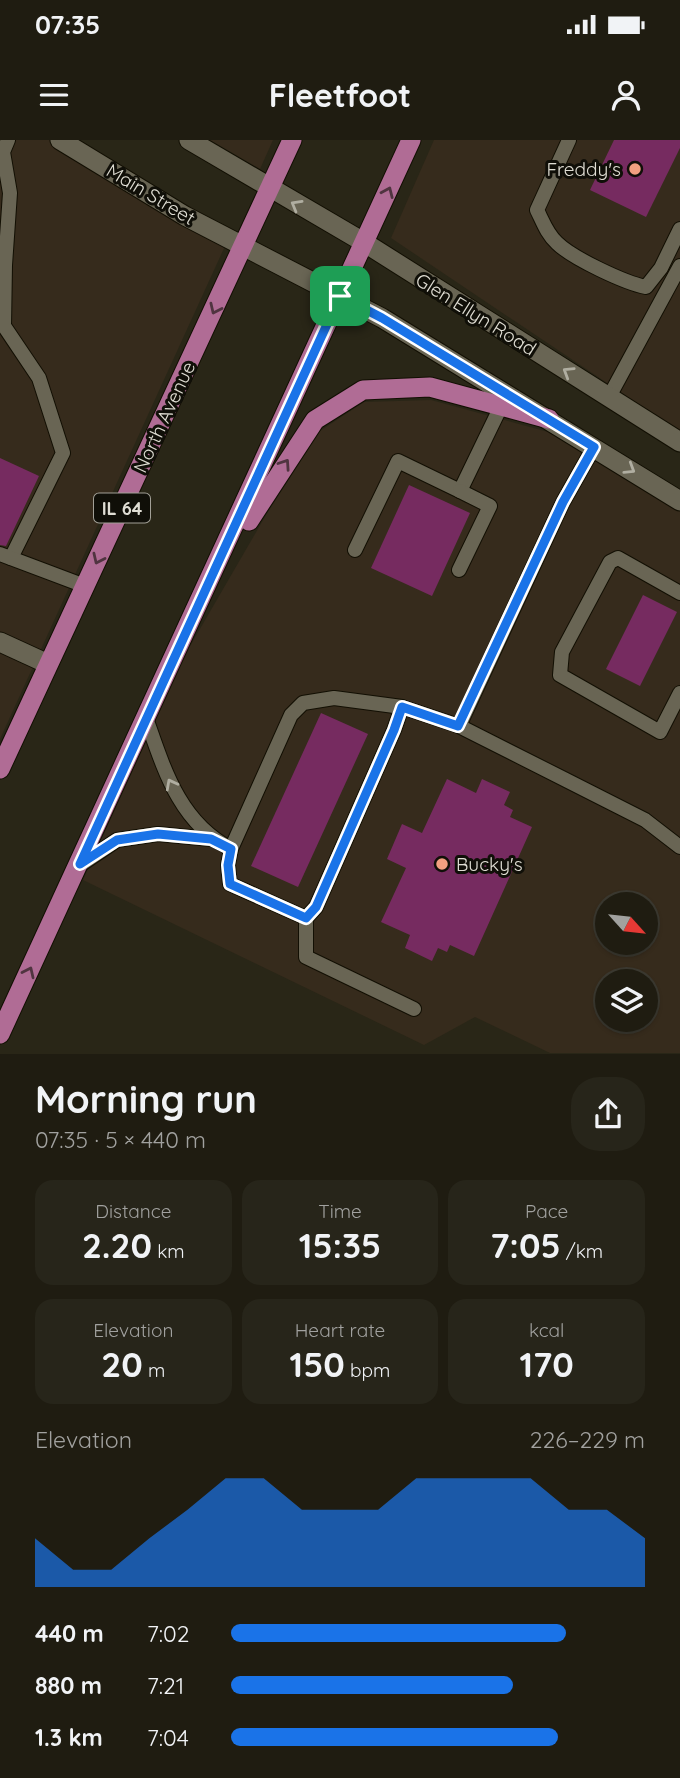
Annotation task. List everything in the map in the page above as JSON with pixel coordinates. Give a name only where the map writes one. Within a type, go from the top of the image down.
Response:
[{"type":"main road","name":"North Avenue","points":[[2,761],[292,140]]},
{"type":"main road","points":[[0,1034],[411,140]]},
{"type":"main road","points":[[177,650],[260,501],[315,420],[363,390],[430,387],[504,399],[549,419]]},
{"type":"street","name":"Main Street","points":[[60,140],[243,247]]},
{"type":"street","points":[[189,140],[270,190]]},
{"type":"street","name":"Glen Ellyn Road","points":[[270,190],[365,243],[680,442]]},
{"type":"street","points":[[243,247],[340,296],[504,399]]},
{"type":"street","points":[[549,419],[680,501]]},
{"type":"street","points":[[0,642],[48,664]]},
{"type":"lane","points":[[569,140],[537,210],[547,231],[558,245],[628,283],[646,287],[661,268],[680,229]]},
{"type":"lane","points":[[4,150],[10,193],[2,324],[38,378],[63,453],[5,556],[85,586]]},
{"type":"lane","points":[[609,397],[680,266]]},
{"type":"lane","points":[[460,491],[504,399]]},
{"type":"lane","points":[[458,726],[563,502],[594,447]]},
{"type":"lane","points":[[355,550],[398,461],[490,506],[459,570]]},
{"type":"lane","points":[[680,593],[618,558],[610,562],[562,652],[559,675],[660,732],[680,693]]},
{"type":"lane","points":[[306,918],[230,884],[228,865],[231,849],[291,715],[303,704],[334,698],[402,707],[458,726],[645,820],[680,847]]},
{"type":"lane","points":[[402,707],[316,907],[306,918],[306,957],[414,1009]]},
{"type":"lane","points":[[146,718],[169,783],[211,839]]},
{"type":"lane","points":[[80,864],[117,840],[158,834],[211,839],[231,849]]},
{"type":"shaded area","points":[[0,140],[58,140],[225,246],[0,739]]},
{"type":"shaded area","points":[[210,140],[273,140],[260,169]]},
{"type":"shaded area","points":[[434,140],[680,140],[680,432],[391,238]]},
{"type":"shaded area","points":[[431,400],[548,432],[680,503],[680,1053],[550,1053],[475,1017],[424,1045],[83,880],[186,653],[266,515],[320,431],[364,402]]},
{"type":"building","name":"Freddy's","points":[[614,140],[680,140],[680,148],[646,217],[590,190]]},
{"type":"building","points":[[0,458],[39,476],[6,546],[0,545]]},
{"type":"building","points":[[409,485],[470,513],[432,596],[371,568]]},
{"type":"building","points":[[643,595],[677,612],[640,686],[606,669]]},
{"type":"building","points":[[321,713],[368,734],[298,887],[251,866]]},
{"type":"building","points":[[447,779],[476,793],[482,779],[510,792],[504,805],[513,810],[510,817],[532,827],[474,956],[450,945],[447,952],[438,948],[432,961],[405,948],[410,935],[381,922],[406,868],[387,859],[402,824],[422,833]]},
{"type":"place","name":"Freddy's","points":[[635,169]]},
{"type":"place","name":"Bucky's","points":[[442,864]]},
{"type":"route","points":[[340,296],[382,318],[594,447],[563,502],[458,726],[402,707],[316,907],[306,918],[230,884],[228,865],[231,849],[211,839],[158,834],[117,840],[80,864],[177,650],[340,296]]}]
